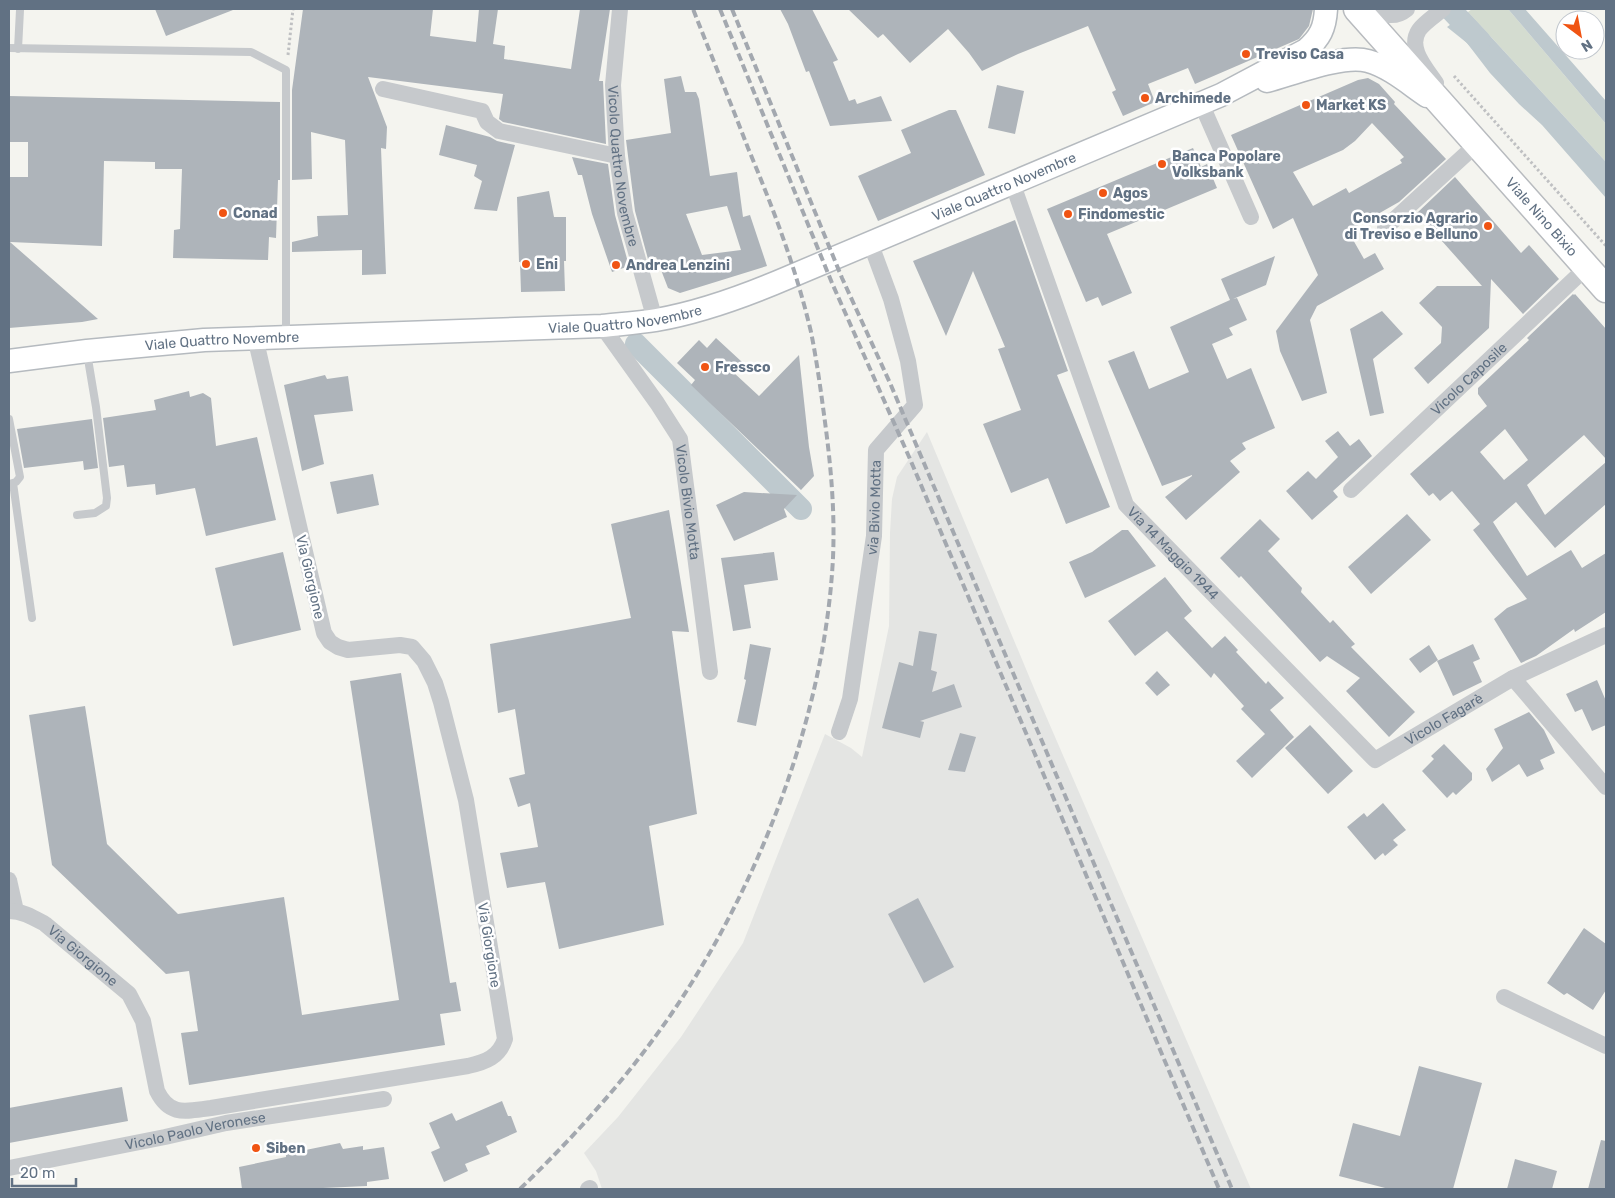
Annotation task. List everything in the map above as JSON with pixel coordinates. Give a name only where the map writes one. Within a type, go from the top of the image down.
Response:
[{"type":"main road","name":"Viale Quattro Novembre","points":[[9,361],[87,351],[204,340],[602,326],[655,320],[711,307],[742,297],[1211,99],[1306,50],[1318,40],[1325,20],[1326,9]]},
{"type":"main road","name":"Viale Nino Bixio","points":[[1357,9],[1449,110],[1606,289]]},
{"type":"main road","name":"Viale Quattro Novembre","points":[[1211,99],[1330,63],[1347,60],[1366,60],[1382,66],[1449,110]]},
{"type":"street","name":"Vicolo Quattro Novembre","points":[[620,9],[613,85],[617,156],[625,213],[655,320]]},
{"type":"street","points":[[1371,9],[1384,15],[1396,15],[1405,10]]},
{"type":"street","points":[[1385,228],[1472,137],[1416,50],[1415,38],[1420,29],[1443,9]]},
{"type":"street","points":[[383,89],[482,110],[487,122],[499,131],[617,156]]},
{"type":"street","points":[[1211,99],[1251,217]]},
{"type":"street","name":"Via 14 Maggio 1944","points":[[1012,182],[1126,506],[1375,760]]},
{"type":"street","name":"via Bivio Motta","points":[[839,732],[850,698],[874,536],[876,450],[915,405],[908,362],[891,299],[870,242]]},
{"type":"street","name":"Vicolo Caposile","points":[[1351,490],[1587,268]]},
{"type":"street","name":"Vicolo Bivio Motta","points":[[602,326],[657,403],[680,439],[710,672]]},
{"type":"street","name":"Via Giorgione","points":[[9,880],[12,911],[30,915],[46,924],[129,994],[143,1021],[157,1091],[162,1101],[170,1108],[180,1111],[211,1108],[468,1066],[494,1057],[502,1048],[505,1039],[466,800],[435,683],[424,661],[412,647],[400,645],[348,650],[330,642],[324,633],[255,337]]},
{"type":"street","name":"Vicolo Fagarè","points":[[1375,760],[1513,678],[1606,634]]},
{"type":"street","points":[[1513,678],[1606,787]]},
{"type":"street","points":[[1504,997],[1606,1046]]},
{"type":"street","name":"Vicolo Paolo Veronese","points":[[9,1168],[226,1123],[384,1099]]},
{"type":"lane","points":[[18,48],[20,10]]},
{"type":"lane","points":[[9,48],[251,52],[286,70],[286,336]]},
{"type":"lane","points":[[77,515],[99,511],[106,506],[107,498],[87,351]]},
{"type":"lane","points":[[9,419],[20,477],[11,484],[32,618]]},
{"type":"path","points":[[286,70],[293,9]]},
{"type":"path","points":[[1448,70],[1606,246]]},
{"type":"shaded area","points":[[1472,9],[1508,9],[1606,124],[1606,162],[1468,12]]},
{"type":"shaded area","points":[[1508,9],[1525,9],[1555,43],[1555,60],[1570,60],[1606,101],[1606,124]]},
{"type":"shaded area","points":[[1468,12],[1606,162],[1606,198],[1542,125],[1490,73],[1467,43],[1447,27]]},
{"type":"shaded area","points":[[927,432],[1036,693],[1251,1189],[602,1189],[596,1171],[584,1153],[618,1117],[681,1037],[743,943],[825,734],[851,748],[862,757],[889,626],[892,499],[897,477]]},
{"type":"building","points":[[155,9],[233,9],[233,10],[166,36]]},
{"type":"building","points":[[303,9],[433,9],[430,36],[476,42],[479,9],[498,9],[493,44],[505,46],[504,59],[571,69],[580,9],[610,9],[599,81],[603,81],[606,144],[503,122],[499,119],[503,94],[368,77],[387,127],[386,149],[381,148],[386,274],[362,275],[362,250],[292,252],[292,242],[318,236],[317,216],[348,215],[345,140],[311,132],[312,179],[292,180],[292,90]]},
{"type":"building","points":[[780,9],[812,9],[838,60],[833,62],[849,101],[855,99],[857,104],[881,96],[892,121],[830,126],[809,71],[806,72],[788,24]]},
{"type":"building","points":[[848,9],[1313,9],[1309,26],[1299,39],[1195,84],[1188,68],[1148,84],[1155,102],[1123,116],[1112,92],[1116,90],[1088,26],[1018,54],[982,71],[948,29],[910,63],[883,34],[878,38]]},
{"type":"building","points":[[681,76],[685,92],[696,92],[699,99],[710,176],[737,172],[743,217],[750,215],[767,266],[680,293],[668,288],[656,257],[648,259],[635,211],[626,140],[671,133],[664,79]],"holes":[[[727,206],[741,250],[702,255],[686,214]]]},
{"type":"building","points":[[1368,78],[1379,84],[1395,102],[1394,104],[1446,159],[1399,202],[1348,231],[1364,259],[1375,253],[1384,269],[1317,306],[1310,320],[1327,393],[1302,401],[1280,351],[1276,331],[1318,275],[1293,218],[1273,229],[1231,135],[1358,80]],"holes":[[[1372,123],[1404,157],[1400,160],[1402,163],[1349,193],[1346,188],[1313,206],[1293,172],[1343,150],[1355,141]]]},
{"type":"building","points":[[997,85],[1024,91],[1015,134],[988,128]]},
{"type":"building","points":[[9,96],[280,102],[280,180],[278,180],[276,238],[269,237],[268,260],[173,258],[174,230],[180,229],[182,169],[155,169],[155,162],[104,161],[102,246],[10,242],[98,319],[9,328],[9,177],[28,177],[28,142],[9,142]]},
{"type":"building","points":[[949,110],[956,110],[985,175],[878,221],[858,176],[911,153],[901,130]]},
{"type":"building","points":[[446,125],[515,145],[497,211],[474,209],[482,181],[474,176],[477,165],[439,155]]},
{"type":"building","points":[[1193,148],[1201,167],[1207,164],[1217,188],[1107,234],[1132,293],[1102,306],[1098,297],[1086,302],[1047,209]]},
{"type":"building","points":[[572,157],[608,164],[615,215],[629,266],[612,272],[592,214],[582,175],[578,175]]},
{"type":"building","points":[[1455,177],[1521,253],[1529,245],[1559,279],[1523,314],[1491,279],[1489,328],[1428,384],[1414,368],[1441,343],[1442,327],[1419,303],[1437,286],[1482,286],[1417,213]]},
{"type":"building","points":[[549,191],[554,217],[566,217],[565,291],[521,292],[517,197]]},
{"type":"building","points":[[1015,220],[1068,371],[1057,375],[1110,507],[1066,524],[1048,478],[1011,493],[983,424],[1021,410],[998,349],[1005,347],[973,271],[946,336],[913,261]]},
{"type":"building","points":[[1275,256],[1266,285],[1233,299],[1237,298],[1247,320],[1229,328],[1233,335],[1212,344],[1227,379],[1251,368],[1275,428],[1242,443],[1246,449],[1230,461],[1240,472],[1186,520],[1165,497],[1192,475],[1162,486],[1108,361],[1134,351],[1149,389],[1189,372],[1170,327],[1230,300],[1221,279]]},
{"type":"building","points":[[1573,294],[1606,329],[1606,459],[1584,435],[1527,485],[1545,515],[1606,462],[1606,504],[1555,548],[1516,502],[1493,522],[1527,576],[1571,550],[1582,568],[1606,553],[1606,612],[1575,632],[1574,629],[1536,656],[1521,663],[1494,619],[1507,608],[1527,599],[1473,530],[1480,524],[1452,491],[1440,501],[1433,493],[1429,496],[1410,474],[1487,406],[1478,394],[1478,388],[1529,340],[1527,338]],"holes":[[[1505,429],[1528,460],[1504,480],[1480,452]]]},
{"type":"building","points":[[1382,311],[1403,334],[1373,359],[1384,413],[1370,416],[1350,329]]},
{"type":"building","points":[[716,338],[742,362],[733,372],[759,396],[799,355],[814,476],[801,490],[691,385],[695,380],[677,363],[699,340],[707,348]]},
{"type":"building","points":[[325,375],[327,379],[348,376],[353,411],[314,415],[324,464],[302,471],[284,385]]},
{"type":"building","points":[[189,391],[190,397],[203,393],[211,398],[216,446],[257,437],[276,520],[206,536],[195,488],[156,495],[155,484],[127,487],[124,465],[109,467],[103,418],[156,410],[154,400]]},
{"type":"building","points":[[92,419],[98,468],[84,470],[83,461],[24,468],[17,429]]},
{"type":"building","points":[[1338,431],[1350,446],[1359,439],[1372,456],[1333,491],[1338,497],[1312,520],[1286,491],[1308,471],[1316,479],[1338,457],[1325,441]]},
{"type":"building","points":[[373,474],[379,505],[337,514],[330,482]]},
{"type":"building","points":[[744,492],[797,495],[784,509],[787,517],[734,541],[716,505]]},
{"type":"building","points":[[669,510],[689,632],[672,631],[697,814],[649,826],[664,925],[559,949],[545,882],[507,888],[500,853],[538,847],[530,803],[518,807],[509,778],[525,774],[515,709],[498,713],[490,644],[631,618],[611,524]]},
{"type":"building","points":[[1407,514],[1431,540],[1371,594],[1348,567]]},
{"type":"building","points":[[1260,519],[1280,539],[1268,551],[1302,588],[1301,592],[1330,623],[1333,620],[1355,644],[1351,647],[1415,712],[1389,737],[1346,691],[1360,678],[1327,656],[1320,662],[1241,576],[1239,578],[1220,558]]},
{"type":"building","points":[[1122,530],[1128,530],[1156,566],[1085,598],[1069,562],[1092,552]]},
{"type":"building","points":[[283,552],[301,630],[233,646],[215,568]]},
{"type":"building","points":[[774,552],[778,580],[744,585],[751,628],[733,631],[721,558]]},
{"type":"building","points":[[1165,577],[1192,611],[1184,618],[1212,648],[1225,636],[1238,650],[1236,652],[1266,684],[1268,681],[1284,698],[1270,710],[1294,737],[1252,778],[1236,761],[1265,734],[1241,709],[1244,706],[1214,673],[1211,678],[1167,631],[1135,656],[1108,621]]},
{"type":"building","points":[[919,631],[937,634],[931,670],[937,672],[932,692],[954,684],[962,707],[920,721],[924,722],[920,738],[882,728],[899,662],[913,666]]},
{"type":"building","points":[[750,644],[771,648],[756,726],[737,722],[746,680],[744,679]]},
{"type":"building","points":[[1473,644],[1480,659],[1473,662],[1482,682],[1453,696],[1437,661]]},
{"type":"building","points":[[1429,645],[1438,660],[1420,673],[1409,659]]},
{"type":"building","points":[[1157,671],[1170,685],[1157,696],[1145,683]]},
{"type":"building","points":[[401,673],[450,983],[456,982],[461,1011],[440,1014],[445,1045],[189,1085],[181,1033],[198,1031],[189,971],[166,974],[52,865],[29,715],[85,706],[107,844],[178,914],[284,897],[302,1015],[399,1000],[350,681]]},
{"type":"building","points":[[1597,680],[1606,701],[1606,725],[1592,731],[1582,709],[1575,712],[1566,694]]},
{"type":"building","points":[[1529,712],[1544,730],[1555,753],[1540,760],[1544,769],[1527,777],[1519,764],[1492,782],[1486,769],[1503,748],[1494,729]]},
{"type":"building","points":[[1310,725],[1353,771],[1328,794],[1285,748]]},
{"type":"building","points":[[960,733],[976,737],[965,772],[948,770]]},
{"type":"building","points":[[1444,744],[1472,773],[1472,780],[1456,795],[1453,792],[1447,798],[1422,771],[1434,759],[1431,756]]},
{"type":"building","points":[[1383,803],[1406,830],[1393,840],[1398,845],[1385,856],[1383,853],[1375,860],[1347,827],[1364,813],[1367,817]]},
{"type":"building","points":[[918,898],[954,967],[924,983],[888,914]]},
{"type":"building","points":[[1584,928],[1606,944],[1606,990],[1593,1010],[1567,993],[1564,995],[1547,983]]},
{"type":"building","points":[[1419,1066],[1482,1083],[1453,1189],[1389,1189],[1339,1176],[1353,1123],[1400,1136]]},
{"type":"building","points":[[122,1087],[128,1121],[9,1143],[9,1108]]},
{"type":"building","points":[[502,1101],[508,1116],[511,1116],[517,1132],[486,1146],[490,1154],[465,1164],[468,1171],[444,1182],[431,1152],[440,1148],[429,1123],[452,1113],[456,1121]]},
{"type":"building","points":[[1601,1140],[1606,1141],[1606,1189],[1588,1189]]},
{"type":"building","points":[[340,1143],[343,1149],[363,1146],[363,1150],[384,1147],[389,1179],[367,1182],[367,1186],[242,1189],[239,1167],[286,1157],[286,1154]]},
{"type":"building","points":[[1515,1159],[1557,1171],[1552,1189],[1507,1189]]},
{"type":"waterway","points":[[1450,9],[1480,41]]},
{"type":"waterway","points":[[636,344],[801,509]]},
{"type":"railway","points":[[520,1189],[561,1148],[638,1060],[672,1013],[704,963],[733,909],[760,853],[802,737],[817,677],[827,617],[833,558],[832,490],[825,422],[811,332],[791,261],[775,216],[693,9]]},
{"type":"railway","points":[[720,9],[832,283],[910,459],[1219,1189]]},
{"type":"railway","points":[[732,9],[842,278],[890,383],[1232,1189]]},
{"type":"place","name":"Treviso Casa","points":[[1246,54]]},
{"type":"place","name":"Archimede","points":[[1145,98]]},
{"type":"place","name":"Market KS","points":[[1306,105]]},
{"type":"place","name":"Banca Popolare Volksbank","points":[[1162,164]]},
{"type":"place","name":"Agos","points":[[1103,193]]},
{"type":"place","name":"Conad","points":[[223,213]]},
{"type":"place","name":"Findomestic","points":[[1068,214]]},
{"type":"place","name":"Consorzio Agrario di Treviso e Belluno","points":[[1488,226]]},
{"type":"place","name":"Eni","points":[[526,264]]},
{"type":"place","name":"Andrea Lenzini","points":[[616,265]]},
{"type":"place","name":"Fressco","points":[[705,367]]},
{"type":"place","name":"Siben","points":[[256,1148]]}]
